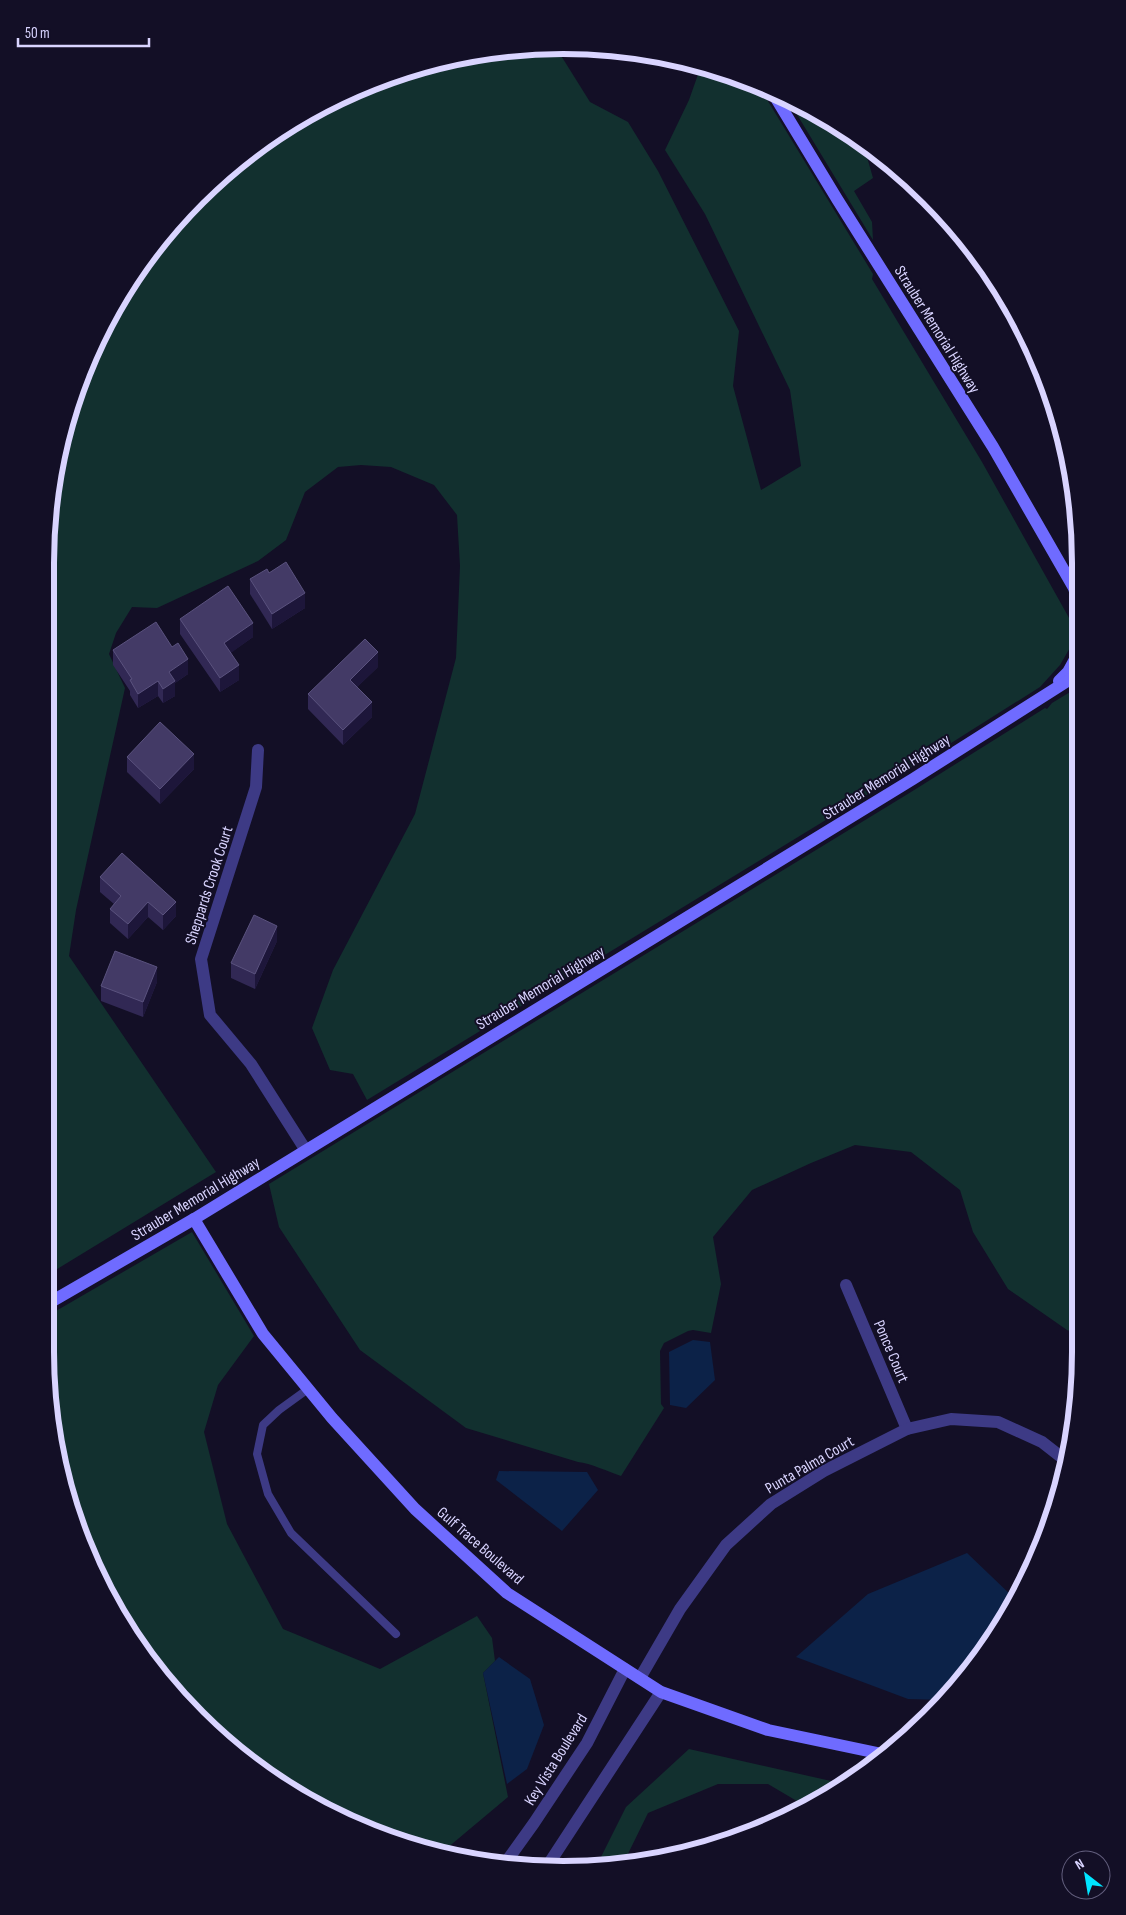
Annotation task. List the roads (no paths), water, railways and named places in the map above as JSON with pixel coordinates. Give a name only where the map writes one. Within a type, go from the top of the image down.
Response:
[{"type":"street","name":"Strauber Memorial Highway","points":[[778,102],[837,200],[993,447],[1072,581]]},
{"type":"street","name":"Strauber Memorial Highway","points":[[1046,695],[1068,672],[1072,665]]},
{"type":"street","name":"Strauber Memorial Highway","points":[[54,1301],[194,1219],[896,789],[1072,678]]},
{"type":"street","name":"Sheppards Crook Court","points":[[258,750],[256,787],[201,959],[210,1015],[251,1064],[305,1150]]},
{"type":"street","name":"Gulf Trace Boulevard","points":[[194,1219],[263,1334],[332,1418],[416,1509],[507,1592],[661,1692],[768,1730],[877,1753]]},
{"type":"street","name":"Ponce Court","points":[[846,1285],[907,1429]]},
{"type":"street","name":"Punta Palma Court","points":[[640,1678],[680,1609],[726,1545],[771,1504],[824,1471],[907,1429],[951,1418],[998,1422],[1042,1442],[1061,1457]]},
{"type":"street","name":"Key Vista Boulevard","points":[[509,1858],[587,1743],[626,1669]]},
{"type":"street","points":[[551,1861],[661,1692]]},
{"type":"lane","points":[[308,1389],[278,1410],[263,1426],[257,1454],[268,1494],[290,1533],[396,1634]]},
{"type":"water","points":[[693,1340],[710,1342],[715,1380],[686,1408],[670,1405],[669,1352]]},
{"type":"water","points":[[499,1471],[587,1472],[598,1490],[562,1531],[496,1480]]},
{"type":"water","points":[[967,1553],[1011,1595],[967,1662],[935,1700],[908,1699],[796,1657],[868,1594]]},
{"type":"water","points":[[499,1657],[530,1679],[544,1725],[527,1769],[507,1784],[483,1673]]}]
